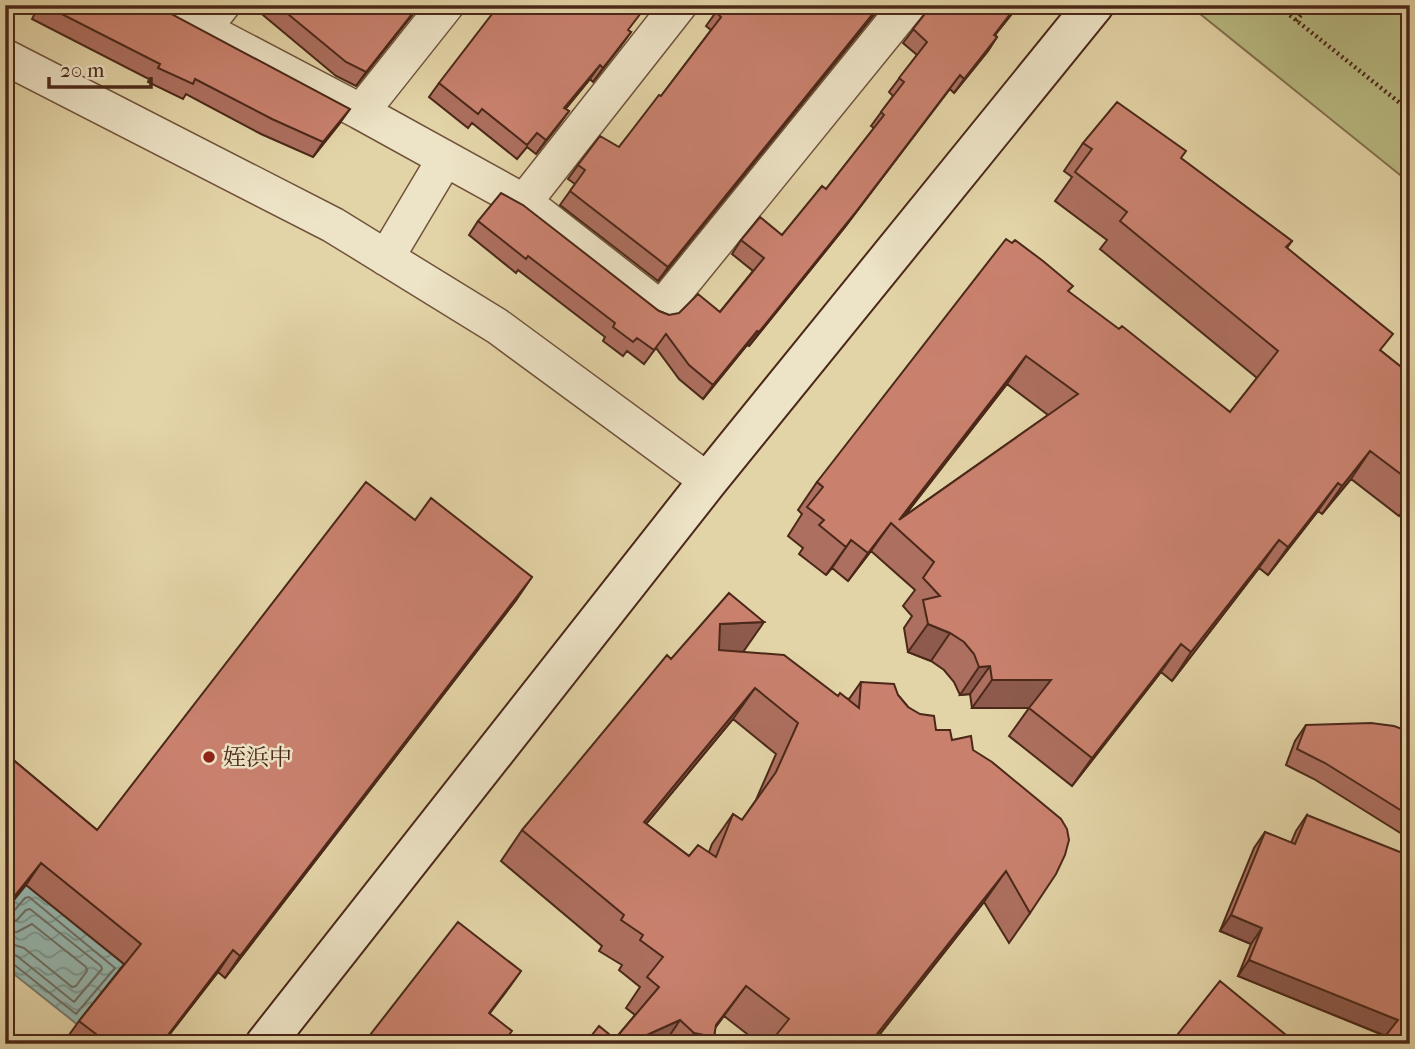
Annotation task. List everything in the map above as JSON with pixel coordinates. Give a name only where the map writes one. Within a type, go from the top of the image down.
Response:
[{"type":"street","points":[[159,5],[212,17],[361,112],[524,202],[660,309],[908,5]]},
{"type":"street","points":[[361,112],[446,5]]},
{"type":"street","points":[[524,202],[678,5]]},
{"type":"street","points":[[265,1044],[708,481],[1094,5]]},
{"type":"street","points":[[5,57],[333,225],[497,326],[708,481]]},
{"type":"street","points":[[386,258],[445,159]]},
{"type":"path","points":[[1277,5],[1410,111]]},
{"type":"path","points":[[1296,21],[1309,5]]},
{"type":"green space","points":[[1189,5],[1410,5],[1410,183]]},
{"type":"water","points":[[26,885],[126,966],[78,1025],[5,967],[5,911]]},
{"type":"building","points":[[44,5],[157,5],[350,109],[323,142],[195,79],[193,84],[158,68],[160,64]]},
{"type":"building","points":[[277,5],[419,5],[366,72],[346,62]]},
{"type":"building","points":[[499,5],[647,5],[628,30],[631,32],[603,68],[600,65],[564,108],[569,111],[546,140],[537,133],[527,145],[482,109],[478,114],[439,83]]},
{"type":"building","points":[[721,5],[880,5],[668,267],[570,191],[585,170],[578,165],[600,136],[619,147],[721,17],[716,12]]},
{"type":"building","points":[[932,5],[1017,5],[994,35],[997,37],[964,79],[960,75],[855,213],[713,385],[689,365],[666,334],[654,350],[637,338],[633,342],[613,327],[615,323],[478,221],[501,193],[523,205],[659,311],[669,315],[679,313],[698,294],[720,312],[764,258],[741,240],[760,217],[782,235],[822,186],[826,189],[884,115],[881,112],[904,82],[899,78],[927,42],[913,29]]},
{"type":"building","points":[[1117,102],[1186,151],[1181,158],[1292,241],[1286,247],[1393,334],[1380,350],[1410,374],[1410,481],[1370,451],[1342,486],[1338,483],[1288,547],[1279,540],[1191,652],[1181,644],[1092,758],[1029,708],[1051,680],[992,680],[990,666],[979,667],[974,654],[964,642],[928,624],[923,600],[940,596],[923,578],[934,562],[891,523],[868,553],[851,540],[846,547],[819,525],[824,520],[807,507],[823,487],[817,482],[1006,239],[1012,243],[1015,240],[1043,261],[1073,286],[1068,291],[1119,329],[1122,326],[1230,412],[1278,351],[1120,221],[1127,212],[1075,172],[1092,149],[1083,143]],"holes":[[[1026,356],[1078,394],[899,520]]]},
{"type":"building","points":[[366,482],[415,520],[431,498],[532,577],[240,956],[233,950],[161,1044],[109,1044],[79,1021],[141,944],[41,863],[5,908],[5,753],[97,830]]},
{"type":"building","points":[[729,593],[764,622],[720,624],[719,650],[784,655],[838,696],[840,693],[859,708],[861,682],[894,684],[898,695],[908,707],[920,714],[934,716],[936,730],[950,730],[952,740],[971,736],[973,750],[992,762],[1061,819],[1069,840],[1056,874],[1030,913],[1006,871],[869,1044],[769,1044],[789,1019],[746,986],[716,1025],[714,1037],[694,1033],[680,1020],[627,1044],[585,1044],[599,1026],[615,1039],[659,987],[647,977],[663,957],[640,940],[643,935],[621,920],[624,915],[522,830],[667,655],[671,659]],"holes":[[[755,688],[798,723],[776,772],[742,820],[733,814],[716,857],[698,845],[689,856],[644,822]]]},
{"type":"building","points":[[1371,723],[1394,726],[1410,732],[1410,816],[1325,763],[1297,749],[1306,725]]},
{"type":"building","points":[[1307,815],[1410,856],[1410,1044],[1379,1044],[1398,1020],[1249,960],[1262,928],[1231,915],[1265,832],[1295,844]]},
{"type":"building","points":[[458,922],[521,971],[489,1013],[512,1031],[502,1044],[363,1044]]},
{"type":"building","points":[[1220,981],[1297,1044],[1170,1044]]},
{"type":"place","name":"姪浜中","points":[[209,757]]}]
